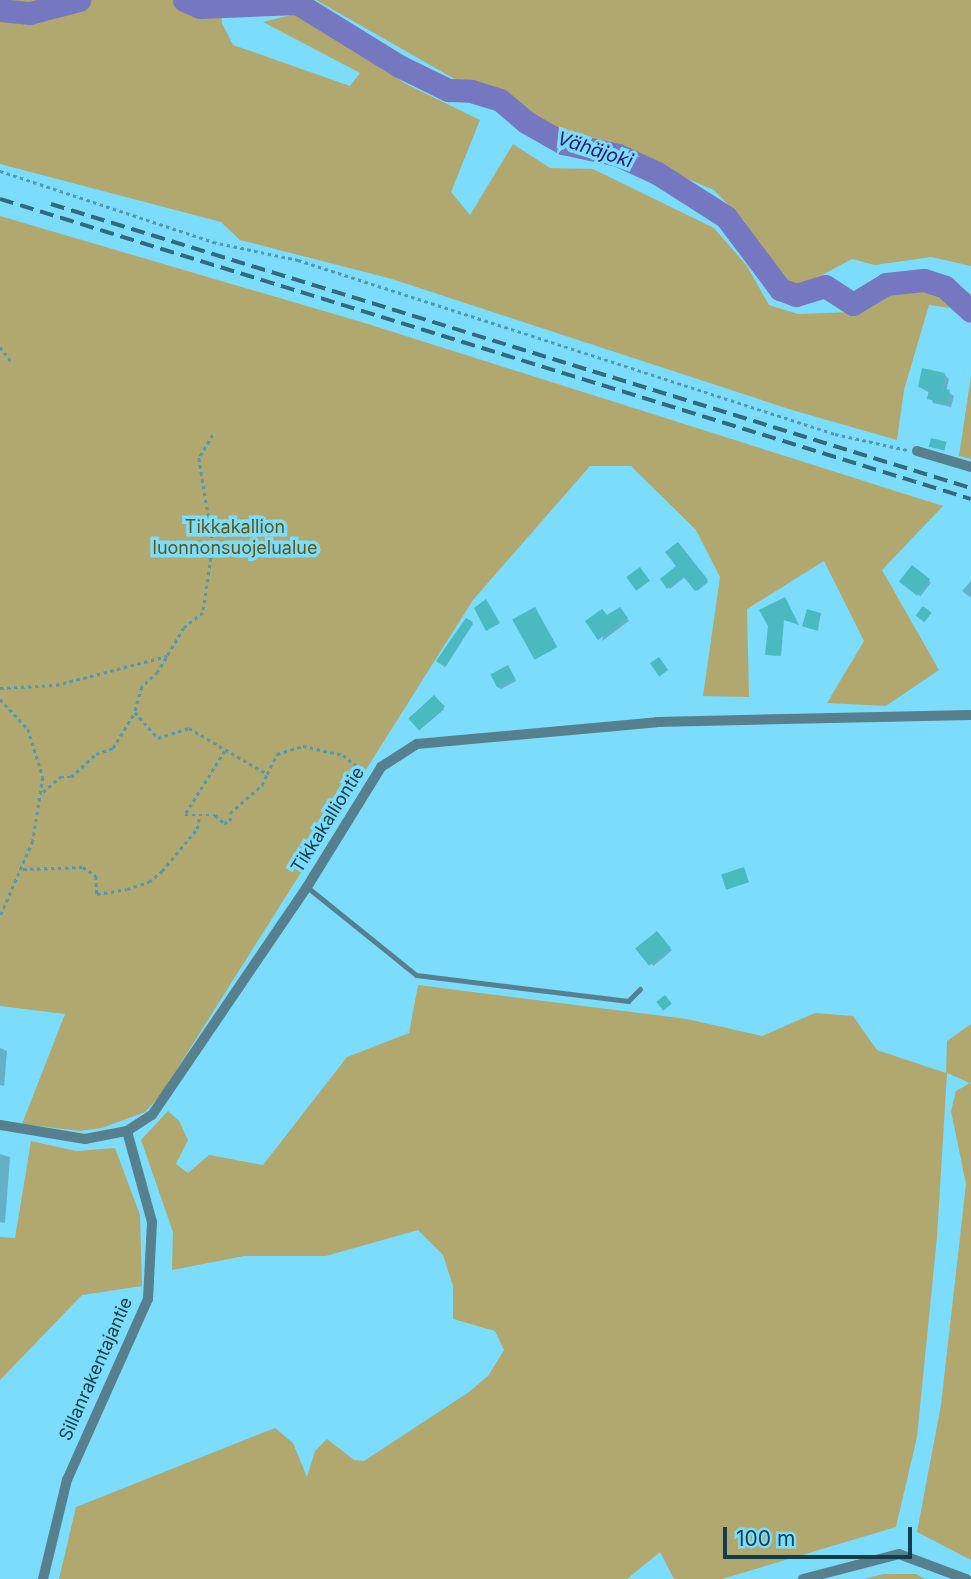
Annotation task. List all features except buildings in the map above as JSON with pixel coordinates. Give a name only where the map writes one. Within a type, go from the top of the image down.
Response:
[{"type":"street","points":[[917,451],[971,467]]},
{"type":"street","name":"Tikkakalliontie","points":[[0,1125],[85,1139],[127,1132],[163,1103],[307,887],[381,767],[417,744],[657,722],[971,712]]},
{"type":"street","name":"Sillanrakentajantie","points":[[43,1579],[58,1507],[76,1457],[148,1298],[152,1222],[127,1132]]},
{"type":"street","points":[[803,1579],[899,1554],[966,1579]]},
{"type":"lane","points":[[307,887],[416,975],[628,1001],[640,989]]},
{"type":"path","points":[[0,172],[213,242],[310,264],[800,423],[917,451]]},
{"type":"path","points":[[0,347],[11,361]]},
{"type":"path","points":[[42,793],[60,777],[71,777],[96,754],[113,748],[135,712],[142,687],[169,655],[184,628],[203,613],[213,544],[199,458],[213,435]]},
{"type":"path","points":[[0,688],[57,685],[169,655]]},
{"type":"path","points":[[0,699],[28,729],[40,764],[42,793],[37,825],[22,869],[0,917]]},
{"type":"path","points":[[135,712],[158,738],[189,728],[267,774]]},
{"type":"path","points":[[225,750],[185,816],[200,818],[215,815],[224,823],[230,821],[230,813],[262,785],[277,754],[303,746],[343,755],[373,780]]},
{"type":"path","points":[[22,869],[37,872],[83,867],[96,876],[97,894],[127,889],[149,882],[162,871],[197,829],[200,818]]},
{"type":"green space","points":[[0,0],[220,0],[222,23],[233,45],[350,86],[360,73],[263,22],[295,14],[408,85],[480,120],[451,192],[470,215],[513,144],[550,168],[593,169],[714,228],[747,266],[769,305],[798,314],[853,312],[873,282],[927,282],[971,294],[971,311],[929,305],[904,390],[897,440],[792,410],[392,279],[240,240],[221,222],[0,164]]},
{"type":"green space","points":[[316,0],[971,0],[971,266],[931,257],[875,265],[852,259],[811,281],[787,285],[765,262],[745,222],[714,190],[584,135],[523,118]]},
{"type":"green space","name":"Tikkakallion luonnonsuojelualue","points":[[0,216],[368,324],[943,506],[882,570],[939,670],[886,706],[827,703],[864,641],[824,561],[747,609],[749,697],[703,696],[720,577],[696,530],[631,466],[590,466],[473,600],[160,1096],[145,1112],[102,1128],[80,1131],[22,1124],[65,1014],[0,1006]]},
{"type":"green space","points":[[971,376],[971,459],[959,456]]},
{"type":"green space","points":[[418,985],[687,1019],[762,1036],[815,1013],[853,1016],[877,1050],[946,1073],[947,1041],[971,1024],[971,1560],[917,1532],[941,1405],[966,1184],[951,1111],[956,1091],[970,1083],[947,1073],[937,1237],[917,1437],[896,1527],[722,1579],[674,1579],[660,1552],[627,1579],[59,1579],[76,1507],[275,1428],[293,1443],[307,1477],[315,1451],[327,1439],[354,1460],[364,1461],[469,1392],[488,1376],[504,1350],[495,1331],[453,1319],[453,1286],[443,1255],[418,1230],[326,1256],[244,1256],[172,1270],[173,1232],[141,1140],[168,1111],[179,1121],[188,1140],[176,1164],[188,1173],[209,1155],[263,1165],[347,1057],[409,1033]]},
{"type":"green space","points":[[31,1141],[76,1151],[115,1148],[140,1215],[142,1286],[82,1295],[0,1380],[0,1237],[15,1238]]},
{"type":"green space","points":[[884,1574],[916,1574],[925,1579],[864,1579]]},
{"type":"waterway","name":"Vähäjoki","points":[[0,10],[30,13],[79,0]]},
{"type":"waterway","name":"Vähäjoki","points":[[184,0],[200,7],[297,3],[399,66],[448,90],[471,91],[500,100],[526,122],[563,143],[618,155],[657,173],[726,217],[780,289],[796,295],[825,286],[853,304],[886,284],[924,280],[945,287],[971,311]]},
{"type":"railway","points":[[0,199],[971,499]]},
{"type":"railway","points":[[51,204],[971,488]]}]
